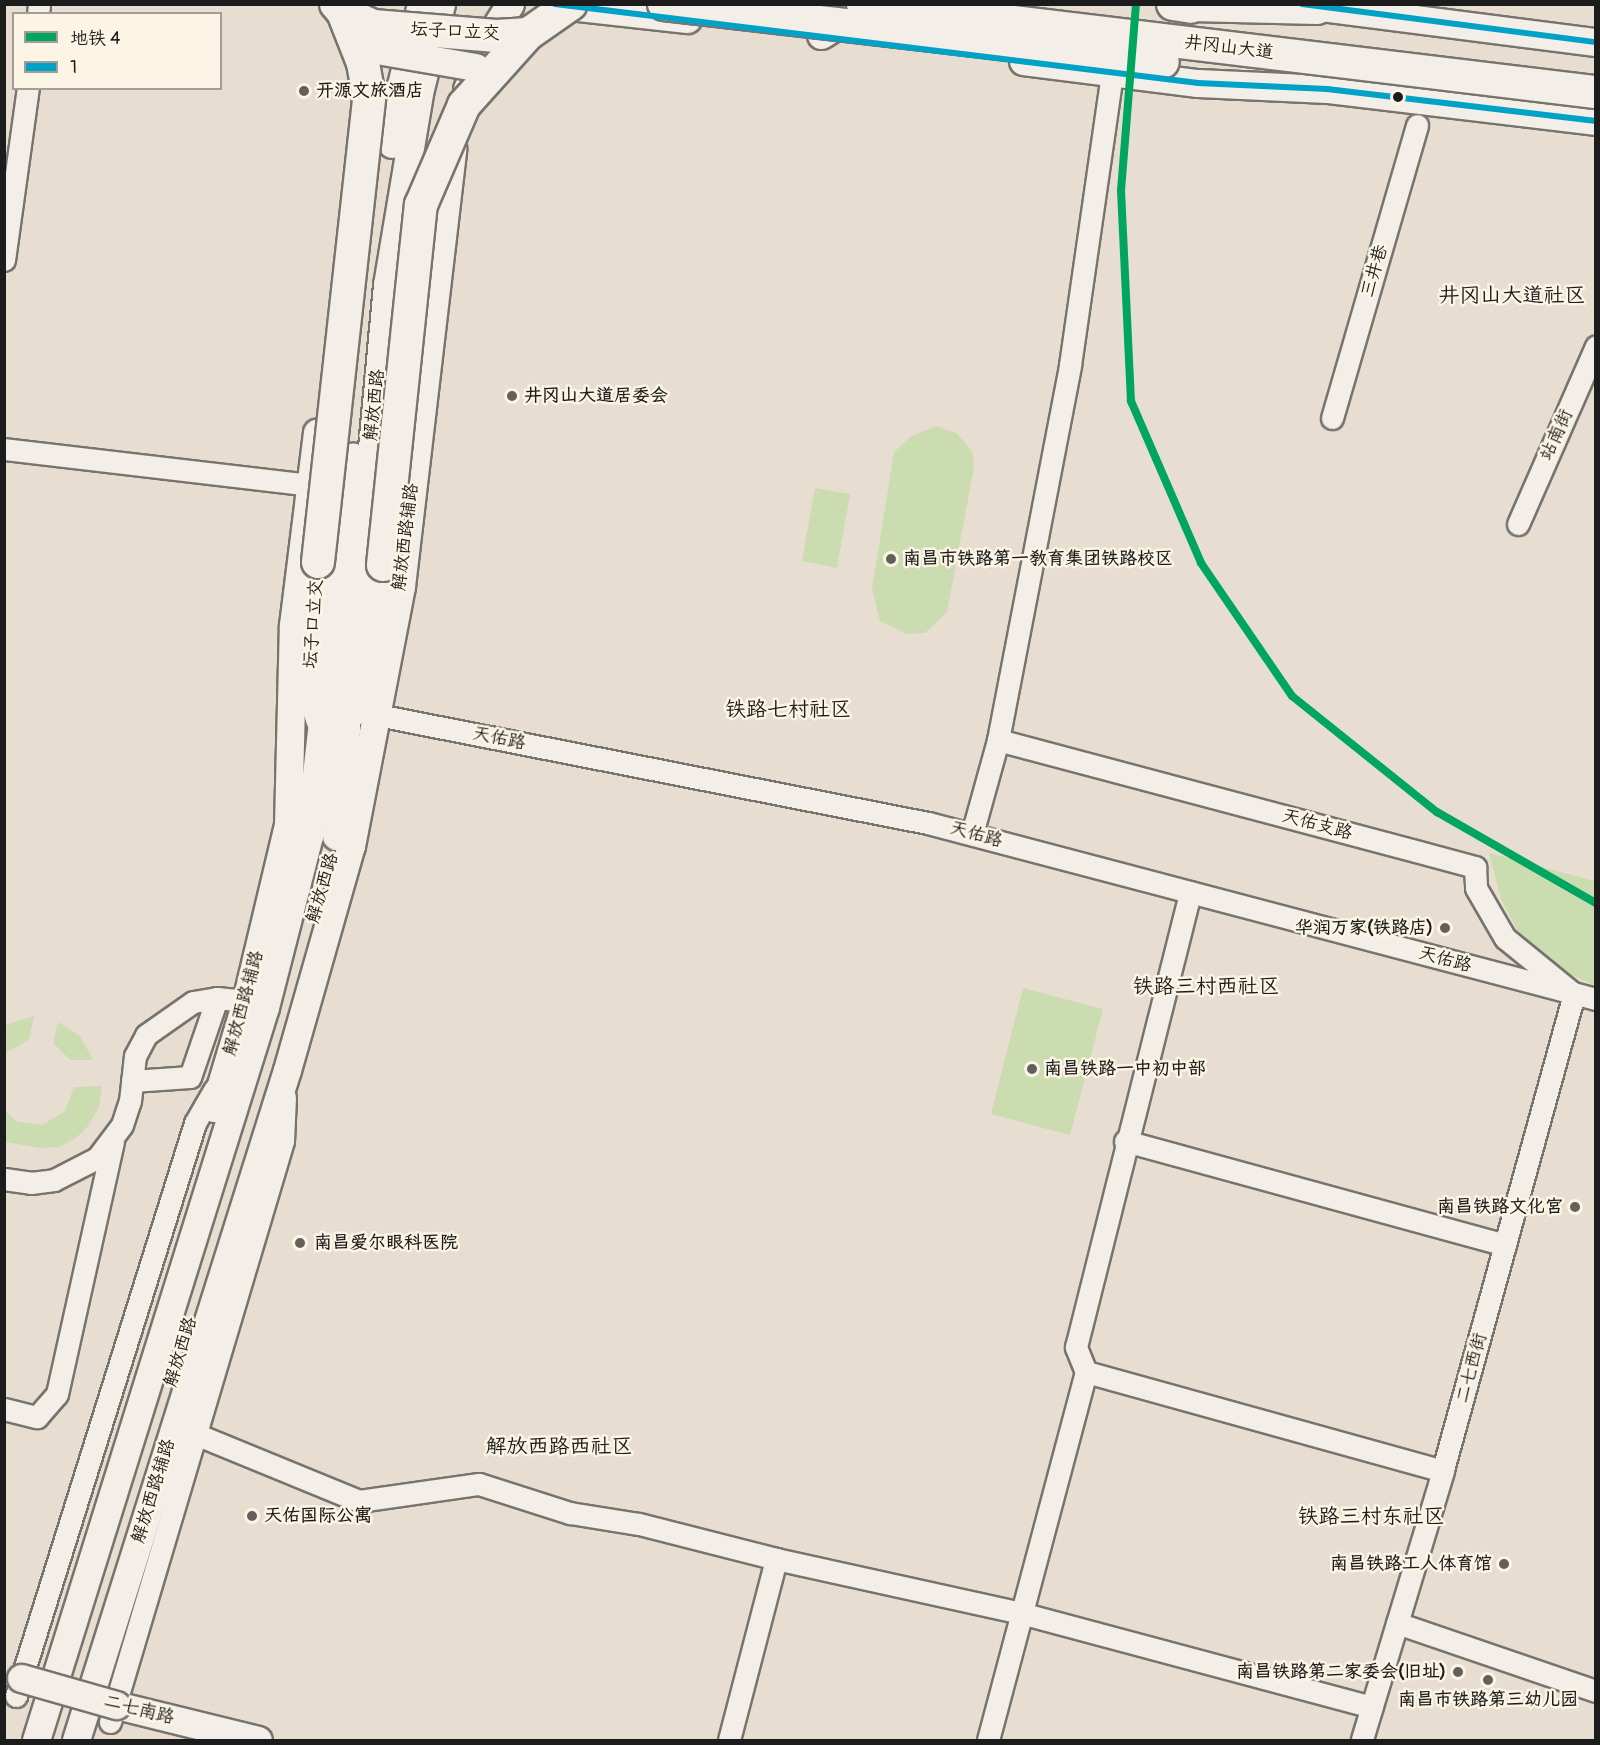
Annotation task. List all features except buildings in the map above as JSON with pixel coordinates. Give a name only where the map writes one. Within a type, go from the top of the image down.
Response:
[{"type":"highway","points":[[348,715],[374,638],[421,205],[464,105],[528,34],[571,4]]},
{"type":"highway","points":[[663,4],[1218,69]]},
{"type":"highway","name":"井冈山大道","points":[[863,4],[1596,92]]},
{"type":"highway","name":"井冈山大道","points":[[1005,4],[1596,75]]},
{"type":"highway","name":"坛子口立交","points":[[348,715],[308,671],[369,97],[349,7]]},
{"type":"highway","name":"坛子口立交","points":[[349,7],[373,26],[460,35],[528,34]]},
{"type":"main road","name":"解放西路","points":[[59,1740],[297,930],[297,880],[348,715],[372,280],[400,89],[421,4]]},
{"type":"main road","name":"解放西路","points":[[36,1740],[265,1006],[297,930],[322,890],[336,844],[387,285],[419,93],[441,4]]},
{"type":"main road","name":"解放西路辅路","points":[[76,1740],[287,1070],[351,846],[348,715],[401,586],[449,162],[463,99],[475,67],[510,4]]},
{"type":"main road","points":[[551,4],[1198,83],[1327,89]]},
{"type":"main road","points":[[820,36],[832,28],[846,4]]},
{"type":"main road","points":[[1298,4],[1596,42]]},
{"type":"main road","points":[[1182,6],[1237,11],[1330,9]]},
{"type":"main road","name":"解放西路辅路","points":[[20,1740],[225,1073],[249,989],[288,825],[293,625],[365,48],[349,7]]},
{"type":"main road","points":[[1218,69],[1248,72],[1263,62],[1270,45],[1268,28],[1255,15],[1237,11]]},
{"type":"main road","points":[[365,48],[475,67]]},
{"type":"main road","points":[[1218,69],[1327,89],[1596,121]]},
{"type":"main road","points":[[288,825],[297,880]]},
{"type":"main road","points":[[322,890],[351,846]]},
{"type":"main road","points":[[249,989],[297,930]]},
{"type":"main road","points":[[297,930],[311,984]]},
{"type":"main road","name":"二七南路","points":[[18,1687],[113,1714],[183,1740]]},
{"type":"main road","name":"二七南路","points":[[113,1714],[258,1740]]},
{"type":"street","points":[[972,834],[998,740],[1070,365],[1112,72]]},
{"type":"street","points":[[4,260],[28,90]]},
{"type":"street","name":"三井巷","points":[[1332,418],[1418,125]]},
{"type":"street","name":"站南街","points":[[1518,524],[1596,346]]},
{"type":"street","points":[[4,449],[310,485]]},
{"type":"street","name":"天佑路","points":[[348,715],[972,834],[1596,999]]},
{"type":"street","name":"天佑支路","points":[[998,740],[1475,867],[1476,888],[1505,938],[1574,994]]},
{"type":"street","points":[[988,1740],[1086,1372],[1076,1347],[1125,1141],[1190,892]]},
{"type":"street","points":[[4,1408],[37,1418],[57,1394],[113,1140],[130,1101],[135,1056],[146,1035],[193,1002],[249,989]]},
{"type":"street","name":"二七西街","points":[[1362,1740],[1443,1471],[1574,994]]},
{"type":"street","points":[[132,1081],[190,1077],[217,998]]},
{"type":"street","name":"解放西路辅路","points":[[113,1714],[198,1435],[283,1142],[287,1070]]},
{"type":"street","name":"解放西路辅路","points":[[18,1687],[195,1123],[225,1073]]},
{"type":"street","points":[[4,1179],[31,1183],[54,1180],[79,1171],[113,1140]]},
{"type":"street","points":[[1125,1141],[1505,1245]]},
{"type":"street","points":[[1086,1372],[1443,1471]]},
{"type":"street","points":[[198,1435],[278,1465],[358,1501],[479,1484],[570,1513],[639,1524],[776,1559],[1021,1613],[1372,1707]]},
{"type":"street","points":[[729,1740],[776,1559]]},
{"type":"street","points":[[1397,1623],[1596,1691]]},
{"type":"green space","points":[[936,426],[956,433],[965,442],[973,454],[974,467],[947,612],[925,633],[907,634],[880,621],[872,589],[894,452],[912,436]]},
{"type":"green space","points":[[815,488],[850,494],[837,568],[802,561]]},
{"type":"green space","points":[[1489,853],[1595,881],[1595,986],[1555,967],[1521,938],[1501,899]]},
{"type":"green space","points":[[1023,988],[1103,1009],[1070,1135],[991,1114]]},
{"type":"green space","points":[[34,1016],[29,1040],[5,1053],[5,1025]]},
{"type":"green space","points":[[58,1022],[80,1036],[93,1060],[70,1060],[53,1043]]},
{"type":"green space","points":[[102,1086],[99,1107],[88,1126],[76,1138],[59,1147],[41,1148],[5,1142],[5,1110],[16,1121],[42,1125],[65,1111],[74,1087]]},
{"type":"metro line","name":"4","points":[[1136,4],[1121,190],[1131,401],[1201,563],[1292,696],[1437,812],[1596,903]]},
{"type":"transit line","name":"1","points":[[555,4],[1198,83],[1327,89],[1596,121]]},
{"type":"transit line","name":"1","points":[[1302,4],[1596,42]]},
{"type":"place","name":"开源文旅酒店","points":[[304,91]]},
{"type":"place","name":"井冈山大道居委会","points":[[512,396]]},
{"type":"place","name":"南昌市铁路第一教育集团铁路校区","points":[[891,559]]},
{"type":"place","name":"华润万家(铁路店)","points":[[1445,928]]},
{"type":"place","name":"南昌铁路一中初中部","points":[[1032,1069]]},
{"type":"place","name":"南昌铁路文化宫","points":[[1575,1207]]},
{"type":"place","name":"南昌爱尔眼科医院","points":[[300,1243]]},
{"type":"place","name":"天佑国际公寓","points":[[252,1516]]},
{"type":"place","name":"南昌铁路工人体育馆","points":[[1504,1564]]},
{"type":"place","name":"南昌铁路第二家委会(旧址)","points":[[1458,1672]]},
{"type":"place","name":"南昌市铁路第三幼儿园","points":[[1488,1680]]},
{"type":"district","name":"井冈山大道社区","points":[[1512,296]]},
{"type":"district","name":"铁路七村社区","points":[[788,710]]},
{"type":"district","name":"铁路三村西社区","points":[[1206,987]]},
{"type":"district","name":"解放西路西社区","points":[[559,1447]]},
{"type":"district","name":"铁路三村东社区","points":[[1371,1517]]}]
